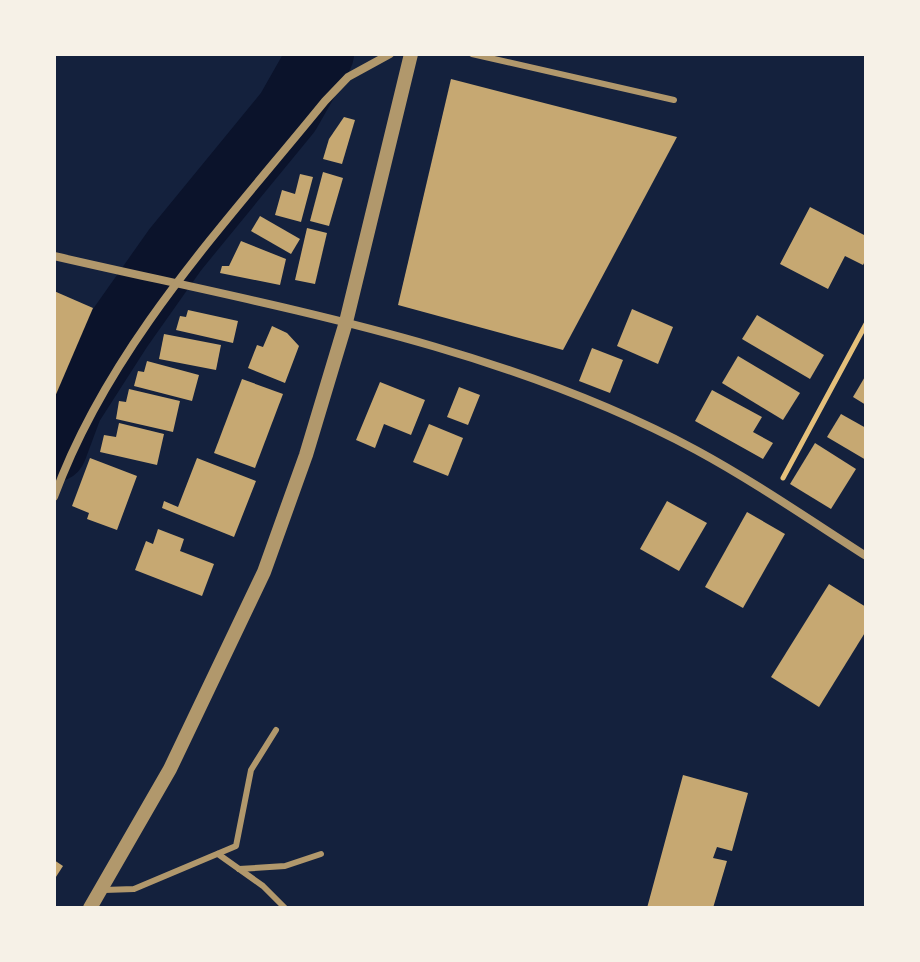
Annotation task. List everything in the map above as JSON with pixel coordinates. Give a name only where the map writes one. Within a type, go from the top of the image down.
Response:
[{"type":"street","points":[[54,497],[69,454],[116,369],[177,285],[325,101],[348,77],[390,54]]},
{"type":"street","points":[[90,908],[170,769],[264,572],[306,455],[346,322],[411,54]]},
{"type":"street","points":[[54,256],[427,343],[550,385],[696,450],[866,556]]},
{"type":"lane","points":[[472,54],[674,100]]},
{"type":"lane","points":[[101,890],[134,889],[236,846],[251,770],[276,730]]},
{"type":"lane","points":[[218,854],[263,886],[285,908]]},
{"type":"lane","points":[[239,869],[285,866],[321,854]]},
{"type":"path","points":[[773,497],[866,324]]},
{"type":"building","points":[[451,79],[677,137],[563,350],[398,305]]},
{"type":"building","points":[[344,117],[355,120],[342,164],[323,159],[329,139]]},
{"type":"building","points":[[323,172],[343,178],[329,226],[310,221]]},
{"type":"building","points":[[300,174],[313,177],[301,222],[275,215],[282,190],[295,194]]},
{"type":"building","points":[[810,207],[866,236],[863,265],[845,256],[828,289],[780,264]]},
{"type":"building","points":[[260,216],[300,239],[291,254],[251,231]]},
{"type":"building","points":[[307,228],[327,233],[315,284],[295,280]]},
{"type":"building","points":[[241,241],[286,259],[280,285],[220,273],[222,266],[229,266]]},
{"type":"building","points":[[54,291],[93,308],[54,399]]},
{"type":"building","points":[[632,309],[673,327],[658,364],[617,346]]},
{"type":"building","points":[[188,310],[238,321],[233,343],[176,330],[180,316],[186,317]]},
{"type":"building","points":[[757,315],[824,355],[810,379],[742,339]]},
{"type":"building","points":[[272,326],[287,333],[299,346],[285,383],[248,368],[257,345],[263,347]]},
{"type":"building","points":[[164,334],[221,345],[216,370],[159,359]]},
{"type":"building","points":[[592,348],[623,360],[610,393],[579,381]]},
{"type":"building","points":[[738,356],[800,393],[783,420],[722,383]]},
{"type":"building","points":[[147,361],[199,375],[192,401],[134,386],[138,371],[144,372]]},
{"type":"building","points":[[866,375],[866,405],[853,397]]},
{"type":"building","points":[[242,379],[283,394],[255,468],[214,453]]},
{"type":"building","points":[[380,382],[425,400],[411,435],[384,424],[375,448],[356,440]]},
{"type":"building","points":[[459,387],[480,395],[468,425],[447,417]]},
{"type":"building","points":[[129,389],[180,401],[173,432],[116,419],[119,401],[126,402]]},
{"type":"building","points":[[712,390],[762,417],[753,432],[773,443],[763,459],[695,421]]},
{"type":"building","points":[[841,414],[866,428],[866,460],[827,437]]},
{"type":"building","points":[[119,423],[164,434],[157,465],[100,452],[104,435],[116,437]]},
{"type":"building","points":[[429,424],[463,438],[448,476],[413,462]]},
{"type":"building","points":[[815,443],[856,469],[831,509],[790,484]]},
{"type":"building","points":[[90,458],[137,476],[117,530],[87,519],[89,513],[72,506]]},
{"type":"building","points":[[197,458],[256,481],[234,537],[162,508],[164,501],[178,507]]},
{"type":"building","points":[[667,501],[707,523],[679,571],[640,549]]},
{"type":"building","points":[[747,512],[785,534],[743,608],[705,587]]},
{"type":"building","points":[[158,529],[184,539],[180,551],[214,564],[202,596],[135,570],[146,541],[153,544]]},
{"type":"building","points":[[829,584],[866,607],[866,631],[819,707],[771,677]]},
{"type":"building","points":[[683,775],[748,793],[732,851],[717,847],[713,858],[727,861],[713,908],[647,908]]},
{"type":"building","points":[[54,860],[63,866],[54,880]]},
{"type":"waterway","points":[[54,449],[70,406],[120,328],[175,250],[288,112],[321,54]]}]
